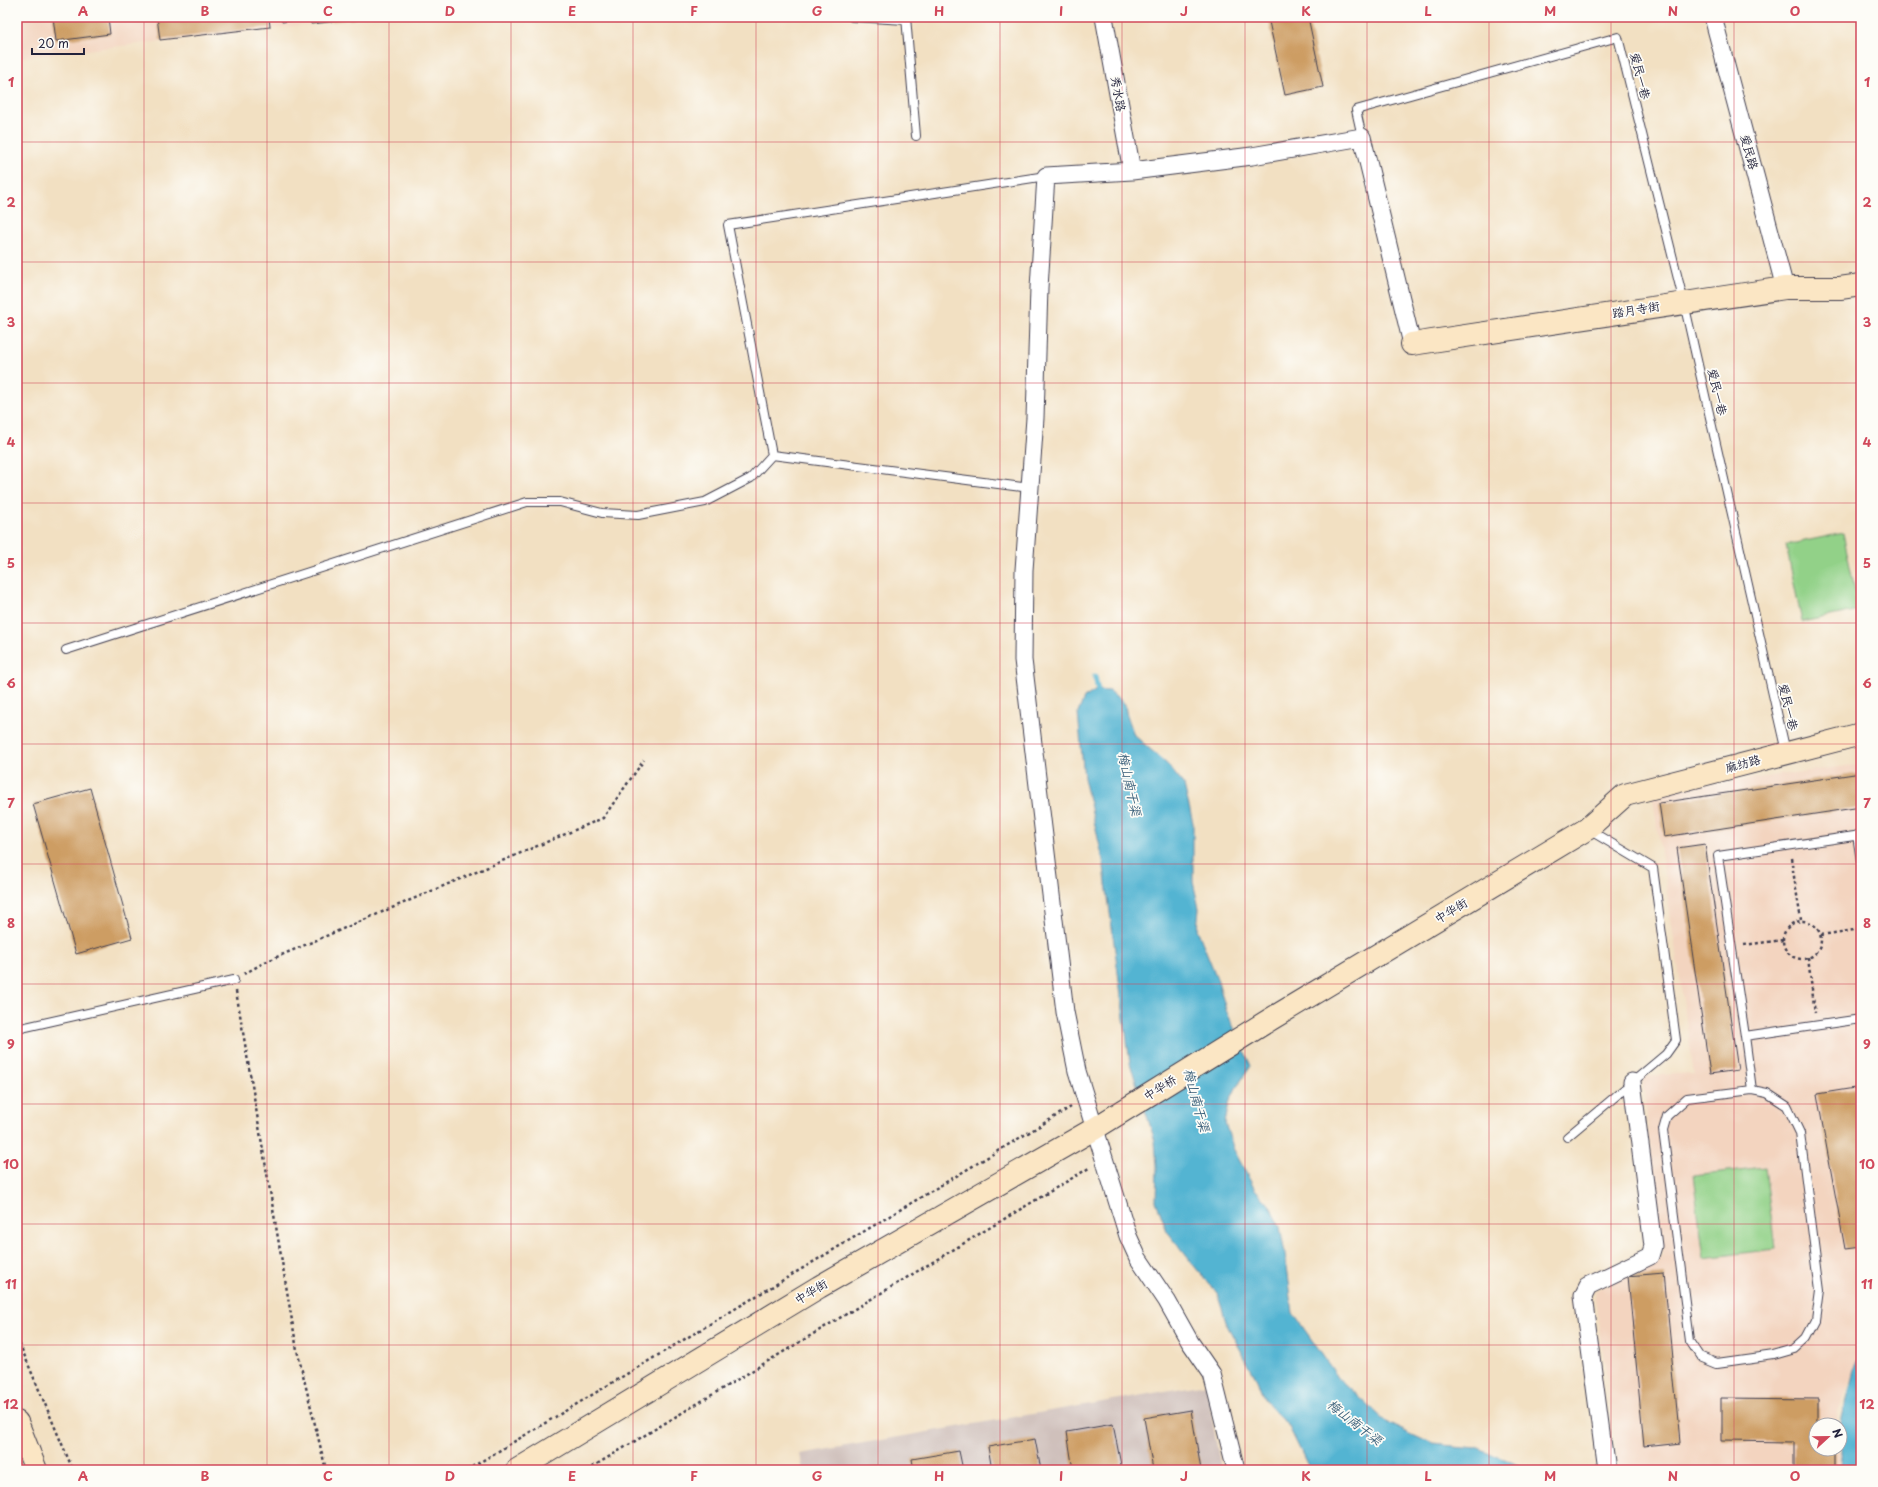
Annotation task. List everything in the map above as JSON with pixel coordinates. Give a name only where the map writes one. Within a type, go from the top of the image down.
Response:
[{"type":"main road","name":"踏月寺街","points":[[1412,344],[1784,288],[1840,288],[1861,285]]},
{"type":"main road","name":"麻纺路","points":[[1625,795],[1786,752],[1861,734]]},
{"type":"main road","name":"中华街","points":[[1271,1019],[1587,829],[1625,795]]},
{"type":"main road","name":"中华桥","points":[[1102,1124],[1271,1019]]},
{"type":"main road","name":"中华街","points":[[517,1470],[819,1287],[1102,1124]]},
{"type":"main road","points":[[17,1422],[36,1470]]},
{"type":"street","name":"秀水路","points":[[1104,17],[1132,171]]},
{"type":"street","name":"爱民路","points":[[1713,17],[1784,288]]},
{"type":"street","points":[[1236,1470],[1212,1374],[1190,1342],[1167,1301],[1138,1258],[1128,1236],[1102,1124],[1077,1071],[1065,1012],[1022,660],[1024,570],[1035,418],[1039,288],[1046,176],[1132,171],[1252,156],[1362,137],[1412,344]]},
{"type":"street","points":[[1606,1470],[1584,1296],[1588,1286],[1650,1256],[1653,1246],[1632,1082]]},
{"type":"lane","points":[[852,17],[906,18],[916,136]]},
{"type":"lane","name":"爱民一巷","points":[[1362,137],[1356,110],[1618,37],[1684,303],[1786,752]]},
{"type":"lane","points":[[772,455],[728,225],[1046,176]]},
{"type":"lane","points":[[772,455],[1030,488]]},
{"type":"lane","points":[[66,650],[527,502],[560,502],[602,513],[638,515],[705,502],[751,478],[772,455]]},
{"type":"lane","points":[[1566,1136],[1666,1054],[1676,1040],[1653,868],[1587,829]]},
{"type":"lane","points":[[1752,1090],[1718,856],[1859,835],[1861,861]]},
{"type":"lane","points":[[17,1029],[234,980]]},
{"type":"lane","points":[[1745,1036],[1861,1019]]},
{"type":"lane","points":[[1752,1090],[1767,1093],[1787,1106],[1800,1133],[1820,1291],[1816,1321],[1807,1338],[1795,1349],[1774,1355],[1717,1362],[1700,1356],[1690,1341],[1663,1130],[1667,1116],[1687,1098],[1752,1090]]},
{"type":"path","points":[[326,1470],[297,1350],[234,980],[265,962],[603,818],[644,760]]},
{"type":"path","points":[[1789,845],[1801,920]]},
{"type":"path","points":[[1801,920],[1814,924],[1821,935],[1822,942],[1814,955],[1808,958],[1799,959],[1791,955],[1785,948],[1783,940],[1784,933],[1788,927],[1794,922],[1801,920]]},
{"type":"path","points":[[1821,935],[1861,929]]},
{"type":"path","points":[[1731,947],[1783,940]]},
{"type":"path","points":[[1808,958],[1816,1026]]},
{"type":"path","points":[[17,1338],[73,1470]]},
{"type":"shaded area","points":[[17,17],[370,17],[17,58]]},
{"type":"shaded area","points":[[1861,764],[1861,1351],[1837,1417],[1808,1417],[1808,1457],[1839,1457],[1840,1470],[1619,1470],[1595,1291],[1663,1255],[1642,1076],[1694,1073],[1652,792]]},
{"type":"shaded area","points":[[1206,1384],[1221,1470],[803,1470],[800,1454]]},
{"type":"green space","points":[[1843,533],[1859,610],[1802,622],[1786,545]]},
{"type":"green space","points":[[1765,1167],[1775,1249],[1704,1258],[1693,1175]]},
{"type":"water","points":[[1096,690],[1110,691],[1125,704],[1126,712],[1134,735],[1167,764],[1184,785],[1193,823],[1193,882],[1199,908],[1197,929],[1218,981],[1226,1010],[1251,1066],[1236,1088],[1229,1103],[1225,1123],[1233,1148],[1254,1188],[1272,1208],[1280,1227],[1293,1313],[1339,1379],[1389,1424],[1432,1444],[1476,1448],[1531,1470],[1310,1470],[1289,1427],[1265,1400],[1257,1380],[1228,1327],[1217,1293],[1167,1231],[1156,1201],[1157,1167],[1155,1141],[1130,1063],[1103,860],[1084,778],[1078,713],[1084,698]]},
{"type":"water","points":[[1861,1355],[1861,1470],[1841,1470],[1841,1457],[1848,1457],[1848,1417],[1842,1417],[1856,1362]]},
{"type":"building","points":[[53,17],[108,17],[110,34],[56,41]]},
{"type":"building","points":[[157,17],[269,17],[270,27],[160,40]]},
{"type":"building","points":[[281,17],[355,17],[355,19],[311,24],[310,18],[282,22]]},
{"type":"building","points":[[1268,17],[1308,17],[1323,87],[1285,95]]},
{"type":"building","points":[[1861,773],[1861,807],[1664,837],[1659,803]]},
{"type":"building","points":[[90,788],[132,938],[76,954],[33,804]]},
{"type":"building","points":[[1705,844],[1738,1070],[1710,1074],[1677,848]]},
{"type":"building","points":[[1861,1087],[1861,1247],[1845,1249],[1817,1094]]},
{"type":"building","points":[[1664,1273],[1680,1443],[1644,1447],[1628,1276]]},
{"type":"building","points":[[1721,1398],[1818,1399],[1818,1417],[1808,1417],[1808,1457],[1835,1457],[1835,1470],[1794,1470],[1794,1442],[1721,1441]]},
{"type":"building","points":[[1191,1410],[1201,1470],[1153,1470],[1144,1418]]},
{"type":"building","points":[[1113,1424],[1122,1470],[1073,1470],[1067,1432]]},
{"type":"building","points":[[1035,1439],[1041,1470],[992,1470],[988,1447]]},
{"type":"building","points":[[959,1451],[963,1470],[914,1470],[912,1459]]},
{"type":"building","points":[[882,1466],[883,1470],[863,1470],[863,1469]]},
{"type":"waterway","name":"梅山南干渠","points":[[1095,676],[1099,696]]}]
